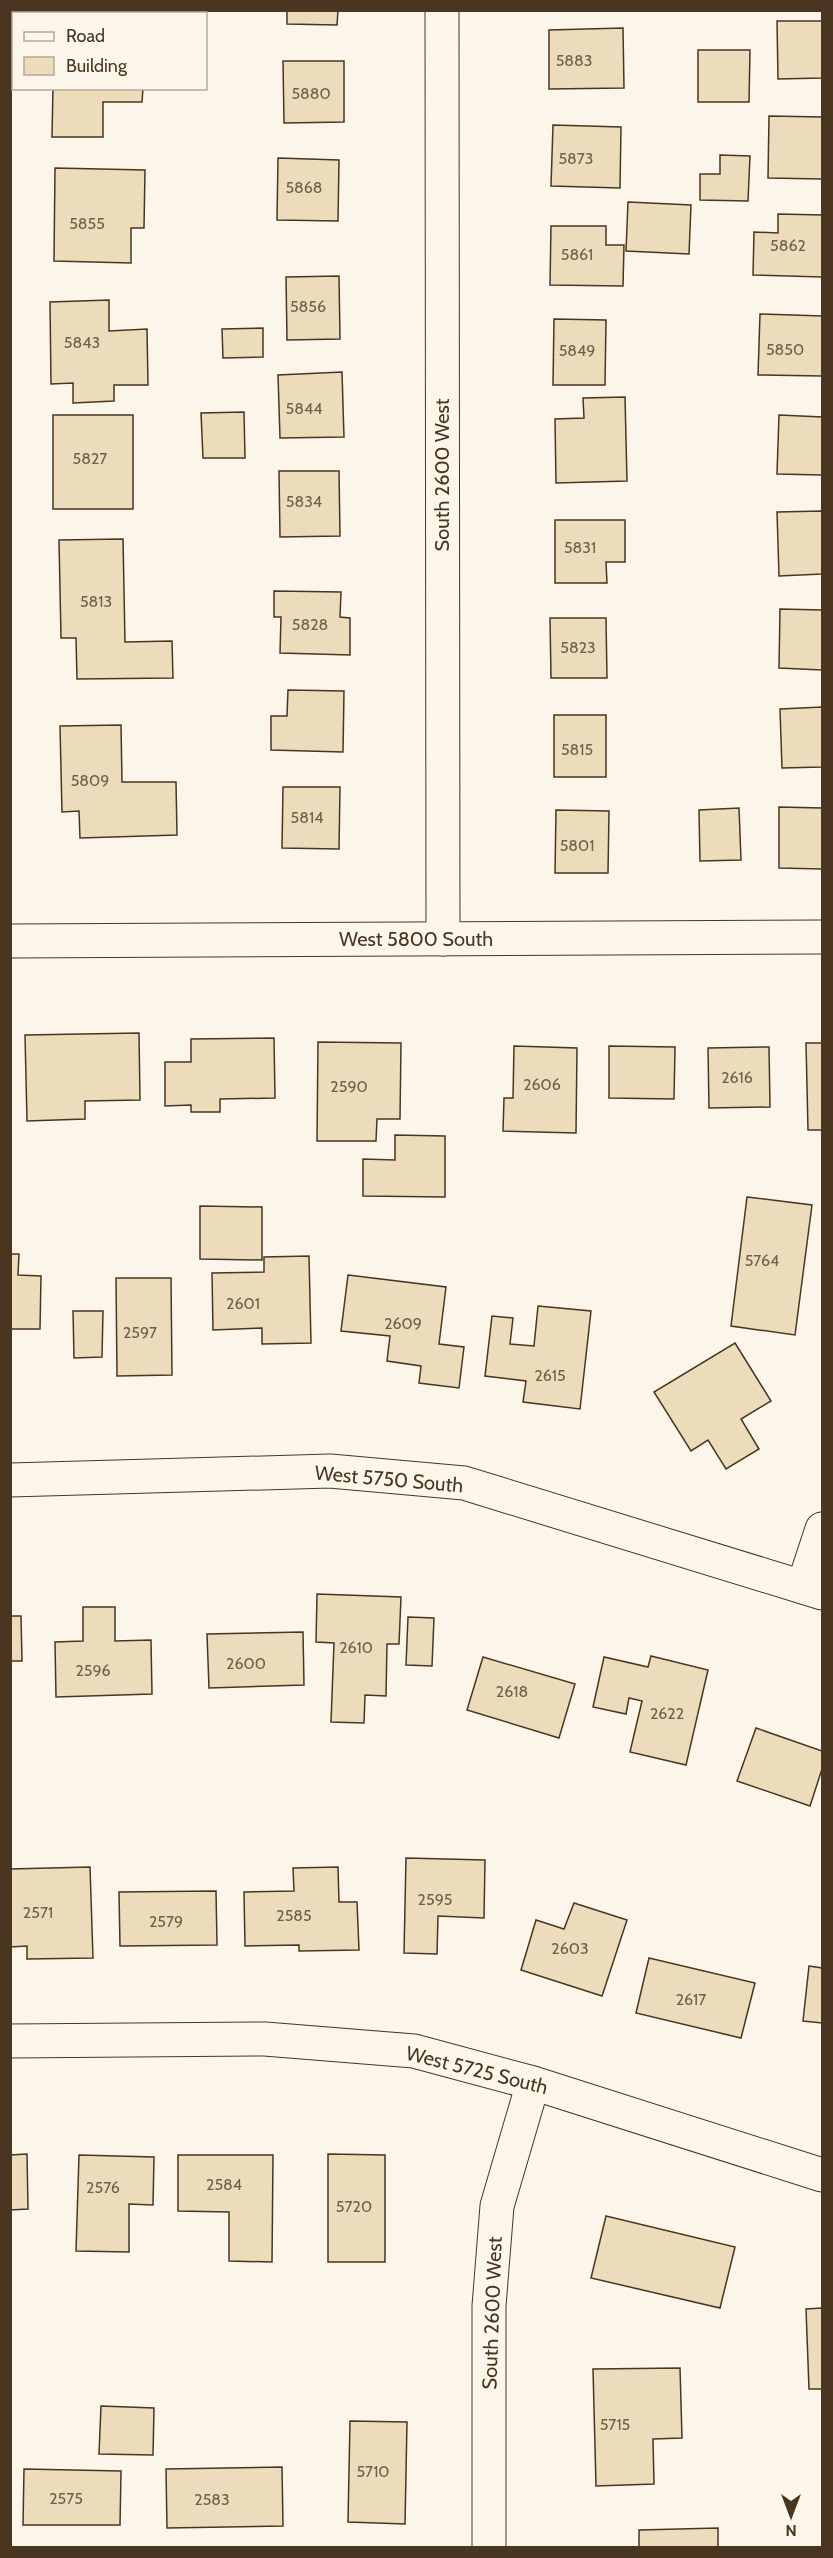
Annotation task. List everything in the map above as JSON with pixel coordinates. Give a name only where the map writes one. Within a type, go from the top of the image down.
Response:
[{"type":"street","name":"South 2600 West","points":[[442,10],[442,939]]},
{"type":"street","name":"West 5800 South","points":[[10,940],[822,937]]},
{"type":"street","name":"West 5750 South","points":[[10,1480],[330,1471],[464,1483],[813,1590]]},
{"type":"street","points":[[813,1590],[822,1529]]},
{"type":"street","name":"West 5725 South","points":[[10,2041],[265,2039],[414,2051],[533,2083],[822,2175]]},
{"type":"street","name":"South 2600 West","points":[[489,2547],[489,2306],[497,2206],[533,2083]]},
{"type":"building","points":[[50,10],[146,10],[146,12]]},
{"type":"building","points":[[287,10],[338,10],[337,25],[287,24]]},
{"type":"building","points":[[777,21],[822,21],[822,78],[778,79]]},
{"type":"building","points":[[623,28],[624,88],[549,89],[549,30]]},
{"type":"building","points":[[698,50],[750,50],[749,102],[698,102]]},
{"type":"building","points":[[283,61],[344,61],[344,122],[284,123]]},
{"type":"building","points":[[53,90],[143,90],[142,102],[103,102],[103,137],[52,137]]},
{"type":"building","points":[[769,116],[822,117],[822,179],[768,178]]},
{"type":"building","points":[[553,125],[621,127],[620,188],[551,186]]},
{"type":"building","points":[[720,155],[750,156],[748,201],[700,200],[700,174],[720,174]]},
{"type":"building","points":[[278,158],[339,160],[338,221],[277,220]]},
{"type":"building","points":[[55,168],[145,170],[144,228],[131,228],[131,263],[54,261]]},
{"type":"building","points":[[628,202],[691,205],[689,254],[626,251]]},
{"type":"building","points":[[778,214],[822,215],[822,277],[753,275],[754,232],[778,233]]},
{"type":"building","points":[[551,226],[606,226],[606,245],[624,245],[623,286],[550,285]]},
{"type":"building","points":[[339,276],[340,339],[287,340],[286,277]]},
{"type":"building","points":[[109,300],[109,331],[147,329],[148,385],[114,385],[114,401],[73,403],[73,383],[51,384],[50,302]]},
{"type":"building","points":[[760,314],[822,316],[822,376],[758,375]]},
{"type":"building","points":[[554,319],[606,320],[605,385],[553,385]]},
{"type":"building","points":[[263,328],[263,357],[223,358],[222,329]]},
{"type":"building","points":[[342,372],[344,437],[280,438],[278,375]]},
{"type":"building","points":[[625,397],[627,481],[556,483],[555,419],[584,418],[583,398]]},
{"type":"building","points":[[244,412],[245,458],[203,458],[201,413]]},
{"type":"building","points":[[53,415],[133,415],[133,509],[53,509]]},
{"type":"building","points":[[779,415],[822,417],[822,475],[777,474]]},
{"type":"building","points":[[279,471],[339,471],[340,536],[280,537]]},
{"type":"building","points":[[822,511],[822,574],[779,576],[777,512]]},
{"type":"building","points":[[555,520],[625,520],[625,562],[606,562],[607,583],[555,583]]},
{"type":"building","points":[[123,539],[125,642],[172,641],[173,678],[77,679],[76,638],[61,638],[59,540]]},
{"type":"building","points":[[274,591],[341,592],[340,617],[350,618],[350,655],[280,653],[281,617],[274,617]]},
{"type":"building","points":[[780,609],[822,610],[822,670],[779,668]]},
{"type":"building","points":[[550,618],[606,618],[607,678],[551,678]]},
{"type":"building","points":[[288,690],[344,691],[343,752],[271,750],[271,716],[287,716]]},
{"type":"building","points":[[822,707],[822,767],[782,768],[780,709]]},
{"type":"building","points":[[554,715],[606,715],[606,777],[554,777]]},
{"type":"building","points":[[121,725],[122,782],[176,782],[177,835],[80,838],[79,811],[62,812],[60,726]]},
{"type":"building","points":[[283,787],[340,787],[339,849],[282,848]]},
{"type":"building","points":[[779,807],[822,808],[822,869],[779,868]]},
{"type":"building","points":[[739,808],[741,860],[700,861],[699,810]]},
{"type":"building","points":[[556,810],[609,811],[608,873],[555,873]]},
{"type":"building","points":[[139,1033],[140,1100],[85,1101],[85,1119],[27,1121],[25,1035]]},
{"type":"building","points":[[274,1038],[275,1098],[220,1099],[220,1112],[191,1112],[191,1105],[165,1106],[165,1062],[191,1062],[191,1039]]},
{"type":"building","points":[[318,1042],[401,1043],[400,1119],[377,1119],[376,1141],[317,1141]]},
{"type":"building","points":[[806,1043],[822,1043],[822,1130],[808,1130]]},
{"type":"building","points":[[514,1046],[577,1048],[576,1133],[503,1131],[504,1098],[513,1098]]},
{"type":"building","points":[[609,1046],[675,1047],[674,1099],[609,1098]]},
{"type":"building","points":[[769,1047],[770,1107],[709,1108],[708,1048]]},
{"type":"building","points":[[395,1135],[445,1136],[445,1197],[363,1196],[363,1159],[395,1160]]},
{"type":"building","points":[[747,1197],[812,1205],[795,1335],[731,1326]]},
{"type":"building","points":[[200,1206],[262,1207],[262,1260],[200,1259]]},
{"type":"building","points":[[10,1254],[19,1254],[18,1275],[41,1276],[40,1329],[10,1329]]},
{"type":"building","points":[[309,1256],[311,1343],[262,1344],[262,1328],[213,1330],[212,1273],[264,1272],[264,1257]]},
{"type":"building","points":[[348,1275],[446,1287],[439,1344],[464,1347],[459,1388],[419,1383],[421,1366],[387,1361],[390,1336],[341,1331]]},
{"type":"building","points":[[116,1278],[171,1278],[172,1375],[117,1376]]},
{"type":"building","points":[[538,1306],[591,1311],[580,1409],[523,1402],[526,1381],[485,1376],[492,1316],[513,1318],[510,1344],[534,1346]]},
{"type":"building","points":[[73,1311],[103,1311],[102,1357],[74,1358]]},
{"type":"building","points":[[735,1343],[771,1401],[741,1419],[759,1449],[726,1469],[708,1440],[691,1451],[654,1392]]},
{"type":"building","points":[[317,1594],[401,1597],[399,1644],[387,1644],[386,1696],[365,1695],[364,1723],[331,1722],[334,1643],[316,1642]]},
{"type":"building","points":[[83,1607],[115,1607],[115,1641],[151,1640],[152,1694],[56,1697],[55,1642],[83,1641]]},
{"type":"building","points":[[10,1616],[21,1616],[22,1661],[10,1661]]},
{"type":"building","points":[[408,1617],[434,1618],[432,1666],[406,1665]]},
{"type":"building","points":[[303,1632],[304,1685],[209,1688],[207,1634]]},
{"type":"building","points":[[651,1656],[708,1670],[686,1765],[630,1752],[642,1701],[629,1698],[626,1714],[593,1707],[604,1657],[648,1667]]},
{"type":"building","points":[[483,1657],[575,1684],[559,1738],[467,1710]]},
{"type":"building","points":[[756,1728],[822,1751],[822,1769],[810,1806],[737,1781]]},
{"type":"building","points":[[406,1858],[485,1860],[484,1918],[438,1916],[437,1954],[404,1953]]},
{"type":"building","points":[[90,1867],[93,1958],[27,1959],[27,1946],[10,1947],[10,1869]]},
{"type":"building","points":[[338,1867],[339,1902],[357,1902],[359,1950],[299,1951],[299,1945],[245,1946],[244,1892],[294,1891],[293,1868]]},
{"type":"building","points":[[216,1891],[217,1945],[120,1946],[119,1892]]},
{"type":"building","points":[[574,1903],[627,1920],[602,1996],[521,1970],[536,1920],[564,1929]]},
{"type":"building","points":[[649,1958],[755,1983],[741,2038],[636,2013]]},
{"type":"building","points":[[809,1966],[822,1968],[822,2023],[803,2021]]},
{"type":"building","points":[[27,2154],[28,2209],[10,2210],[10,2155]]},
{"type":"building","points":[[328,2154],[385,2155],[385,2262],[328,2262]]},
{"type":"building","points":[[79,2155],[154,2157],[153,2205],[129,2204],[129,2252],[76,2251]]},
{"type":"building","points":[[178,2155],[273,2155],[272,2262],[229,2261],[229,2212],[178,2211]]},
{"type":"building","points":[[606,2216],[735,2247],[720,2308],[591,2278]]},
{"type":"building","points":[[822,2308],[822,2389],[809,2389],[806,2309]]},
{"type":"building","points":[[680,2368],[682,2438],[653,2439],[654,2484],[596,2486],[593,2369]]},
{"type":"building","points":[[101,2406],[154,2408],[153,2455],[99,2454]]},
{"type":"building","points":[[350,2421],[407,2422],[405,2524],[348,2522]]},
{"type":"building","points":[[282,2467],[283,2526],[167,2528],[166,2469]]},
{"type":"building","points":[[24,2469],[121,2471],[120,2525],[23,2525]]},
{"type":"building","points":[[718,2528],[718,2548],[639,2548],[639,2530]]}]
